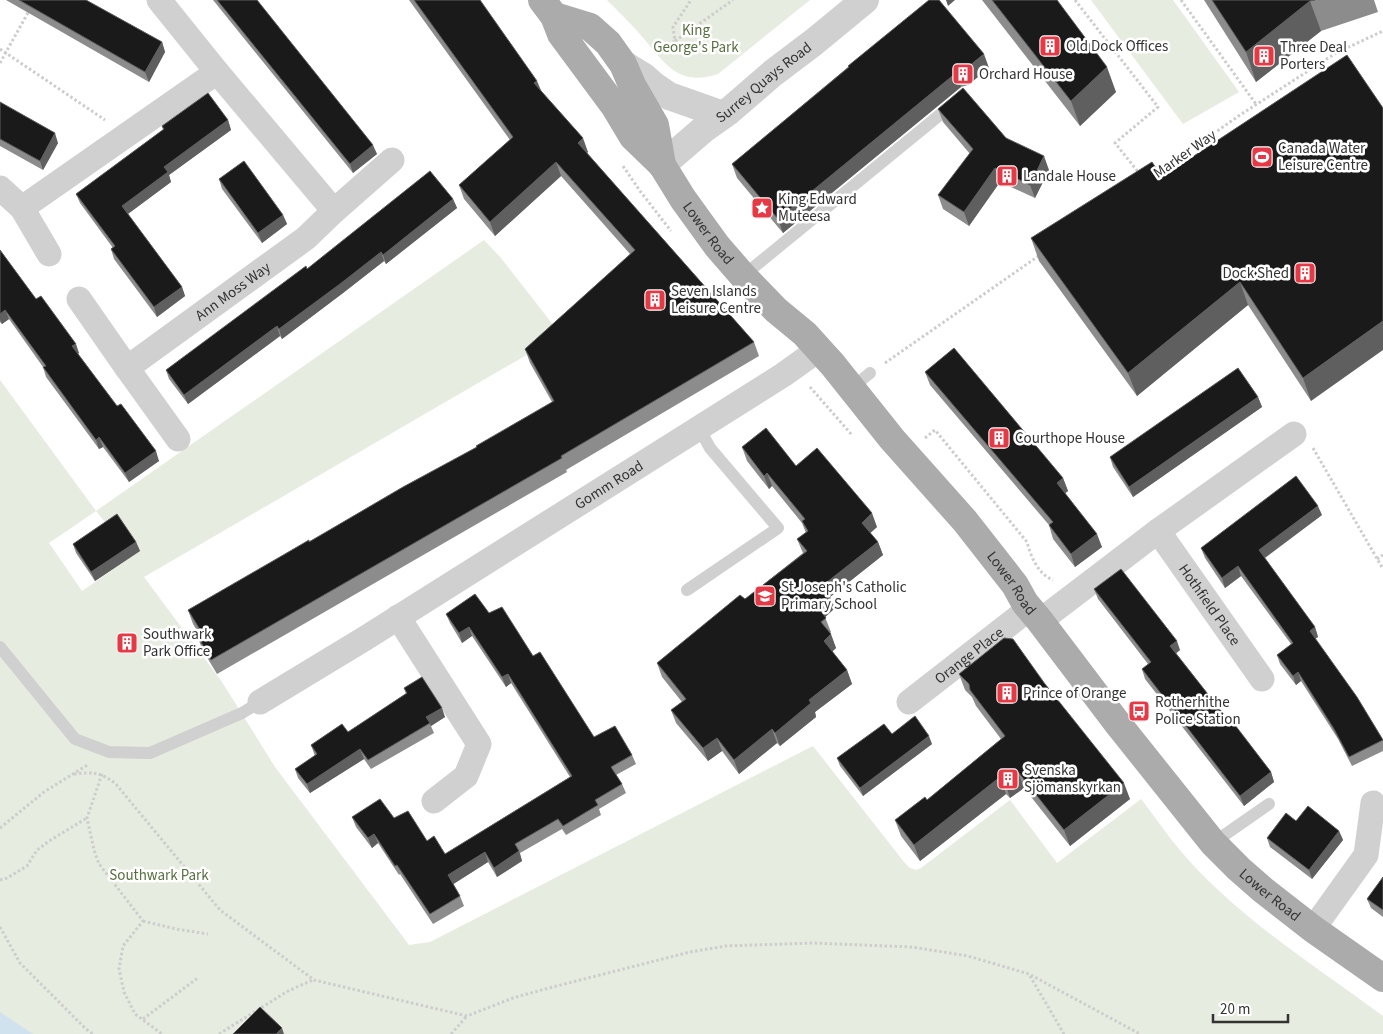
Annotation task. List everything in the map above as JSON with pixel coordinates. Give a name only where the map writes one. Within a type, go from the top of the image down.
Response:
[{"type":"main road","points":[[548,8],[590,27],[608,43],[623,64],[632,85],[654,124],[662,165]]},
{"type":"main road","points":[[548,8],[561,34],[615,107],[633,137],[662,165]]},
{"type":"main road","name":"Lower Road","points":[[662,165],[683,199],[717,246],[743,276],[776,310],[805,334],[818,350],[861,381],[892,439],[965,522],[1015,585],[1025,603],[1118,724],[1213,843],[1257,885],[1313,929],[1383,978]]},
{"type":"street","points":[[158,0],[334,211]]},
{"type":"street","name":"Surrey Quays Road","points":[[662,165],[773,73],[866,0]]},
{"type":"street","points":[[623,64],[644,76],[669,96],[723,115]]},
{"type":"street","points":[[22,208],[217,72]]},
{"type":"street","name":"Ann Moss Way","points":[[128,368],[306,238],[392,160]]},
{"type":"street","points":[[0,188],[22,208],[49,254]]},
{"type":"street","points":[[79,299],[178,439]]},
{"type":"street","name":"Gomm Road","points":[[260,702],[398,618],[699,428],[818,350]]},
{"type":"street","points":[[1035,614],[1158,531],[1302,438]]},
{"type":"street","name":"Hothfield Place","points":[[1158,531],[1262,679]]},
{"type":"street","name":"Orange Place","points":[[909,702],[1035,614]]},
{"type":"street","points":[[398,618],[479,744],[466,776],[434,801]]},
{"type":"street","points":[[1313,929],[1366,855],[1373,803]]},
{"type":"lane","points":[[743,276],[966,93]]},
{"type":"lane","points":[[687,590],[778,528],[710,448],[699,428]]},
{"type":"lane","points":[[0,647],[75,739],[109,752],[150,753],[242,713],[260,702]]},
{"type":"lane","points":[[1213,843],[1269,804]]},
{"type":"path","points":[[675,41],[673,27],[691,0]]},
{"type":"path","points":[[649,57],[733,0]]},
{"type":"path","points":[[1075,0],[1158,107],[1115,143],[1140,174]]},
{"type":"path","points":[[1181,0],[1256,104]]},
{"type":"path","points":[[0,64],[31,8]]},
{"type":"path","name":"Marker Way","points":[[1153,175],[1256,104],[1336,53],[1383,31]]},
{"type":"path","points":[[0,49],[128,134]]},
{"type":"path","points":[[861,381],[1040,254]]},
{"type":"path","points":[[809,386],[857,440]]},
{"type":"path","points":[[931,433],[935,430],[1027,542],[1031,558],[1041,571]]},
{"type":"path","points":[[1302,438],[1383,569]]},
{"type":"path","points":[[1377,559],[1383,555]]},
{"type":"path","points":[[109,752],[87,818],[98,864],[143,920],[176,929],[208,934]]},
{"type":"path","points":[[0,828],[44,792],[74,774],[102,774],[115,783],[220,910],[314,980],[467,1016]]},
{"type":"path","points":[[0,880],[27,866],[37,850],[87,818]]},
{"type":"path","points":[[143,920],[123,946],[119,969],[124,992],[135,1014],[162,1034]]},
{"type":"path","points":[[0,927],[20,963],[92,1034]]},
{"type":"path","points":[[451,1034],[467,1016],[513,998],[690,952],[726,946],[814,943],[912,947],[968,956],[1030,974],[1140,1034]]},
{"type":"path","points":[[1030,974],[1064,1034]]},
{"type":"path","points":[[143,1020],[199,977]]},
{"type":"path","points":[[218,1034],[288,991],[314,980]]},
{"type":"green space","name":"King George's Park","points":[[607,0],[810,0],[718,74],[691,77],[681,74],[663,62],[639,33]]},
{"type":"green space","points":[[1091,0],[1173,0],[1239,92],[1183,124]]},
{"type":"green space","name":"Southwark Park","points":[[484,240],[501,258],[561,335],[144,577],[222,682],[275,767],[409,945],[430,942],[813,746],[904,862],[910,868],[916,870],[1010,800],[1057,863],[1141,799],[1186,857],[1237,907],[1284,945],[1383,1016],[1383,1034],[0,1034],[0,380],[96,511]],"holes":[[[96,511],[111,530],[140,551],[82,591],[49,543]]]},
{"type":"water","points":[[0,1012],[33,1034],[0,1034]]},
{"type":"building","points":[[19,0],[86,0],[162,42],[145,72]]},
{"type":"building","points":[[217,0],[257,0],[373,145],[350,164]]},
{"type":"building","points":[[414,0],[480,0],[537,81],[534,83],[583,138],[578,143],[754,342],[561,456],[562,458],[211,660],[197,635],[202,633],[188,610],[309,540],[309,542],[403,487],[477,447],[554,401],[525,349],[635,250],[556,162],[490,222],[459,185],[513,137]]},
{"type":"building","points":[[929,0],[939,0],[984,54],[963,71],[956,73],[778,219],[732,164]]},
{"type":"building","name":"Old Dock Offices","points":[[992,0],[1057,0],[1107,67],[1071,101]]},
{"type":"building","points":[[1212,0],[1315,0],[1310,1],[1246,52]]},
{"type":"building","points":[[1347,55],[1383,108],[1383,321],[1303,378],[1240,282],[1128,373],[1031,238],[1152,162],[1162,177]]},
{"type":"building","points":[[963,88],[1006,138],[1044,156],[1030,185],[995,168],[964,212],[938,195],[973,149],[938,109]]},
{"type":"building","points":[[208,93],[228,120],[164,167],[168,172],[122,206],[182,287],[154,307],[111,249],[115,246],[76,194],[164,129],[162,126]]},
{"type":"building","points":[[0,102],[55,133],[40,161],[0,139]]},
{"type":"building","points":[[244,161],[283,215],[258,233],[219,179]]},
{"type":"building","points":[[430,171],[453,199],[383,255],[381,252],[279,329],[277,326],[184,395],[166,370],[306,266],[307,269]]},
{"type":"building","points":[[0,250],[36,299],[41,296],[76,344],[72,346],[117,406],[121,404],[156,451],[125,473],[99,437],[96,440],[43,367],[46,366],[5,310],[0,314]]},
{"type":"building","name":"Courthope House","points":[[954,348],[1063,478],[1057,483],[1097,534],[1071,554],[1049,525],[1053,522],[925,372]]},
{"type":"building","points":[[1238,368],[1258,397],[1129,487],[1110,457]]},
{"type":"building","points":[[766,428],[796,466],[817,448],[872,513],[862,523],[878,542],[822,586],[830,595],[817,606],[826,618],[821,622],[831,634],[824,641],[847,670],[809,700],[811,703],[775,733],[772,729],[734,760],[717,738],[703,748],[671,710],[686,699],[657,663],[740,595],[745,599],[807,551],[797,539],[808,531],[802,521],[805,519],[767,473],[764,476],[742,447]]},
{"type":"building","points":[[1296,476],[1318,506],[1259,550],[1315,627],[1310,631],[1357,697],[1383,740],[1349,757],[1334,729],[1298,672],[1293,676],[1277,655],[1293,643],[1238,566],[1222,578],[1201,548]]},
{"type":"building","points":[[117,514],[136,542],[91,572],[73,544]]},
{"type":"building","points":[[1121,569],[1177,641],[1170,646],[1271,772],[1240,796],[1142,669],[1151,662],[1094,589]]},
{"type":"building","points":[[475,594],[489,613],[502,607],[533,656],[540,652],[594,737],[615,726],[632,755],[611,767],[622,784],[595,800],[598,805],[563,826],[558,819],[515,844],[519,851],[494,868],[485,852],[448,875],[460,896],[430,914],[374,834],[368,838],[352,817],[380,799],[394,818],[408,811],[427,841],[434,836],[445,854],[572,776],[508,674],[502,677],[469,627],[459,633],[446,614]]},
{"type":"building","points":[[1004,638],[1013,639],[1045,684],[1124,783],[1064,830],[1018,772],[1005,782],[1000,777],[914,845],[895,820],[925,797],[927,800],[1005,736],[970,690],[969,684],[959,674]]},
{"type":"building","points":[[422,677],[442,708],[426,717],[430,723],[368,760],[360,749],[307,784],[295,769],[317,754],[311,745],[342,724],[348,732],[407,693],[404,688]]},
{"type":"building","points":[[915,716],[929,736],[860,788],[837,758],[884,724],[892,734]]},
{"type":"building","points":[[1308,806],[1339,831],[1309,870],[1267,838],[1286,813],[1296,821]]},
{"type":"building","points":[[1383,877],[1383,910],[1367,899]]},
{"type":"building","points":[[260,1007],[282,1028],[276,1034],[233,1034]]},
{"type":"place","name":"Old Dock Offices","points":[[1050,46]]},
{"type":"place","name":"Three Deal Porters","points":[[1264,56]]},
{"type":"place","name":"Orchard House","points":[[963,74]]},
{"type":"place","name":"Canada Water Leisure Centre","points":[[1262,157]]},
{"type":"place","name":"Landale House","points":[[1007,176]]},
{"type":"place","name":"King Edward Muteesa","points":[[762,208]]},
{"type":"place","name":"Dock Shed","points":[[1305,273]]},
{"type":"place","name":"Seven Islands Leisure Centre","points":[[655,300]]},
{"type":"place","name":"Courthope House","points":[[999,438]]},
{"type":"place","name":"St Joseph's Catholic Primary School","points":[[765,596]]},
{"type":"place","name":"Southwark Park Office","points":[[127,643]]},
{"type":"place","name":"Prince of Orange","points":[[1007,693]]},
{"type":"place","name":"Rotherhithe Police Station","points":[[1139,711]]},
{"type":"place","name":"Svenska Sjömanskyrkan","points":[[1008,779]]}]
